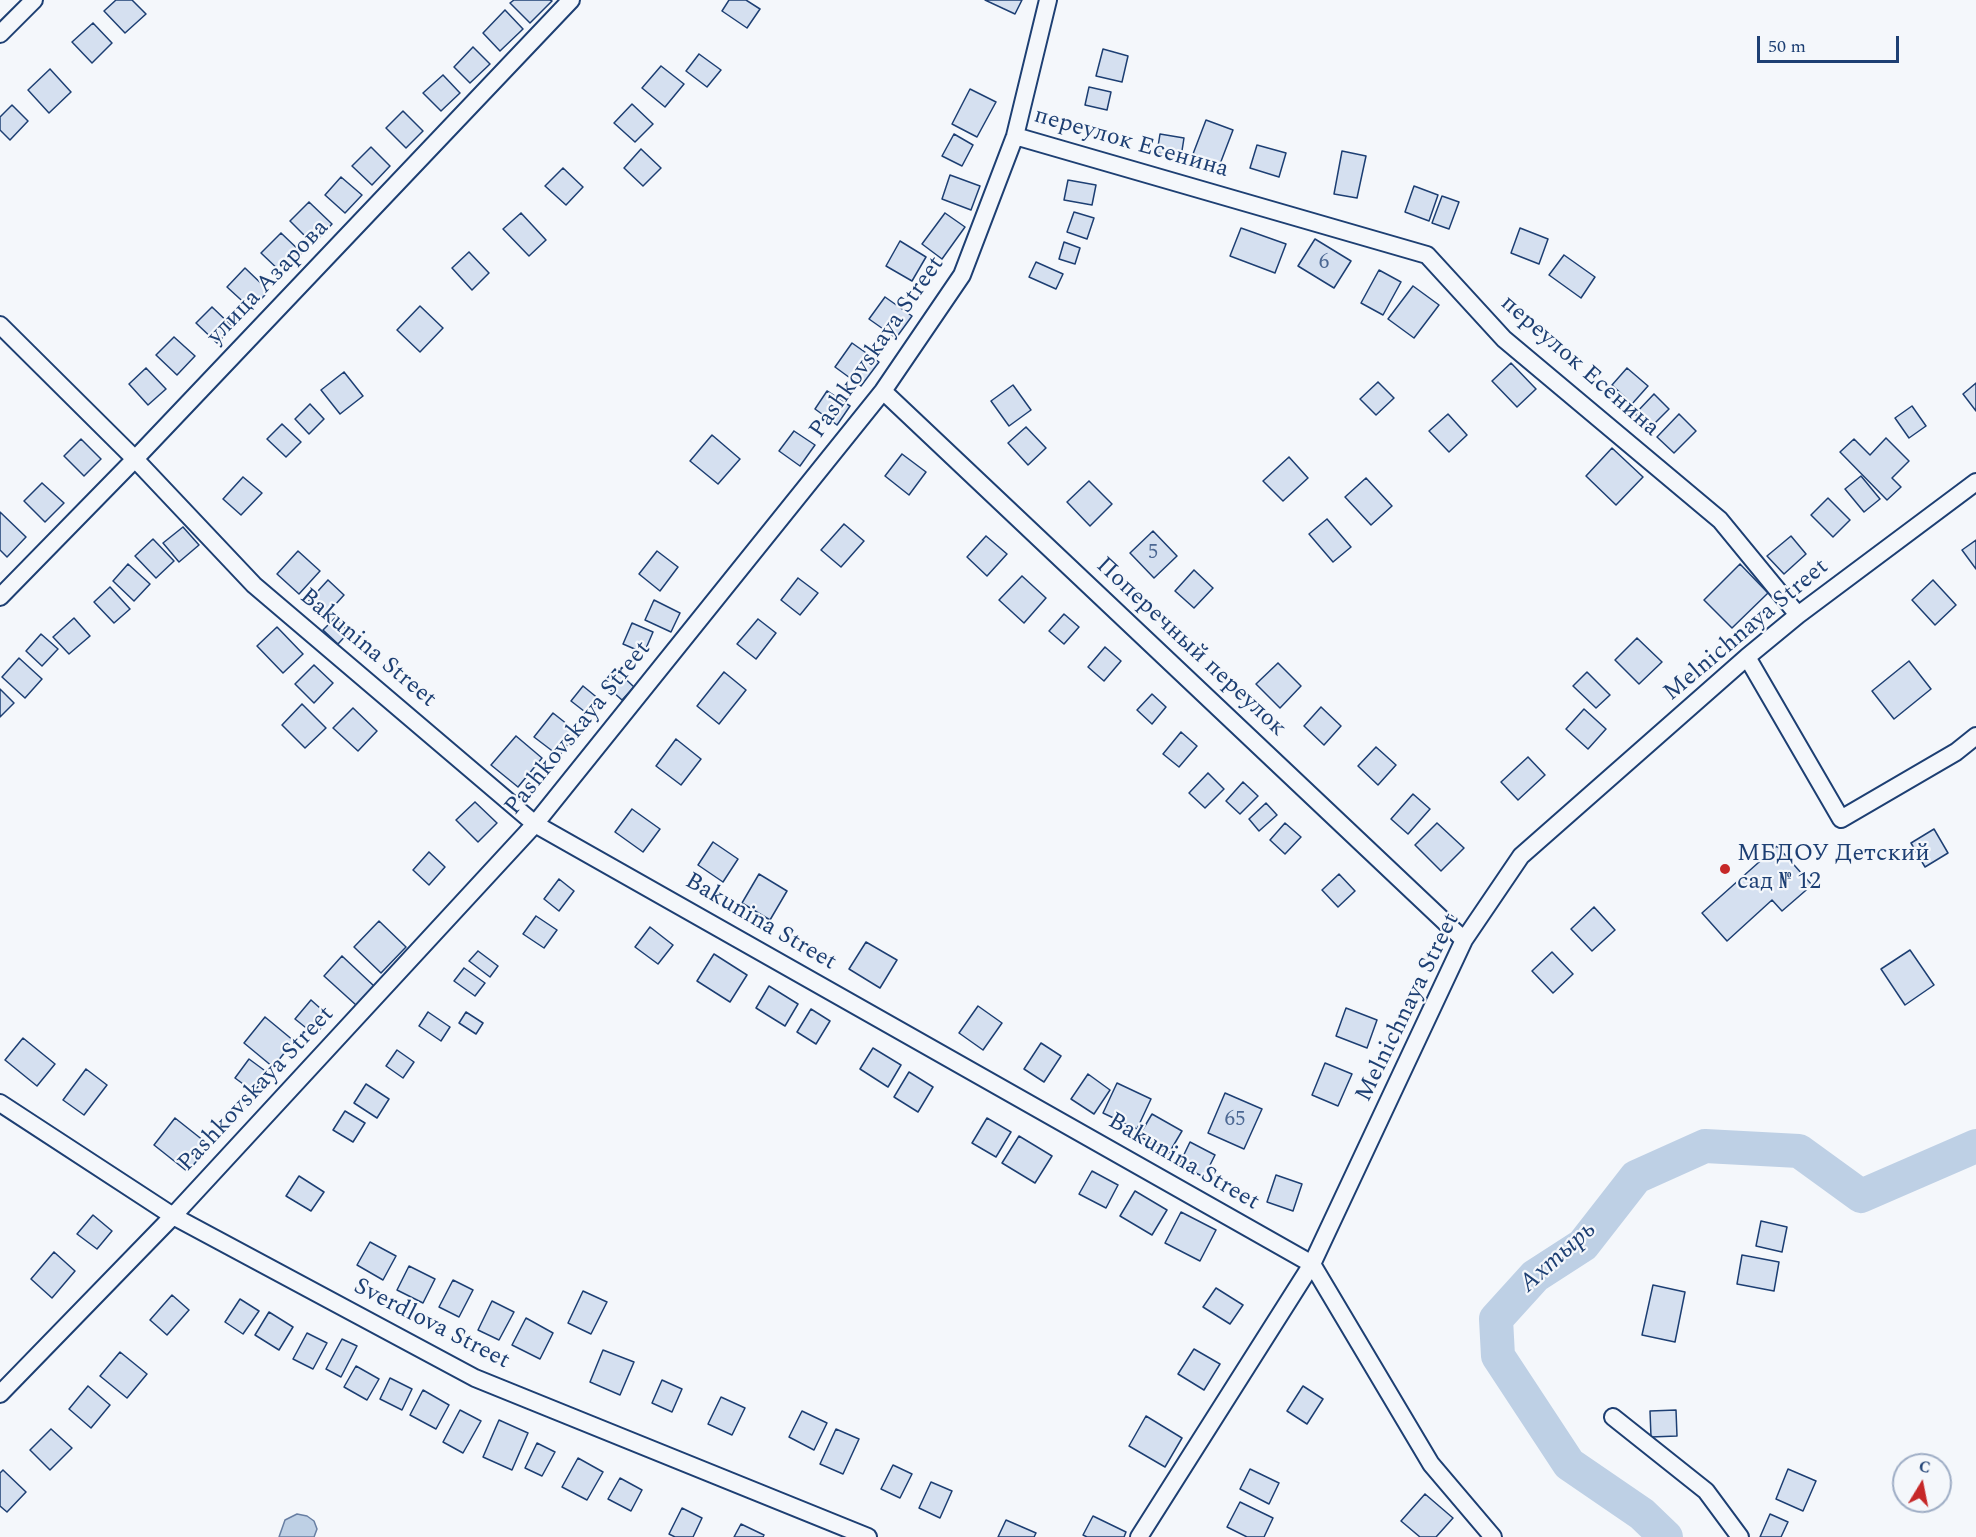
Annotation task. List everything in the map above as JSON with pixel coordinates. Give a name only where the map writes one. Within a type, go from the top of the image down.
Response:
[{"type":"street","points":[[0,34],[34,0]]},
{"type":"street","name":"улица Азарова","points":[[0,597],[135,459],[571,0]]},
{"type":"street","name":"Pashkovskaya Street","points":[[0,1394],[173,1216],[535,824],[883,391],[962,275],[1015,136],[1048,0]]},
{"type":"street","name":"переулок Есенина","points":[[1015,136],[1427,255],[1504,339],[1720,520],[1798,615]]},
{"type":"street","name":"Bakunina Street","points":[[0,325],[135,459],[254,585],[535,824],[1312,1264],[1431,1464],[1493,1537]]},
{"type":"street","name":"Поперечный переулок","points":[[883,391],[1464,940]]},
{"type":"street","name":"Melnichnaya Street","points":[[1139,1537],[1312,1264],[1464,940],[1521,856],[1798,615],[1976,482]]},
{"type":"street","points":[[1747,657],[1841,819],[1956,752],[1976,736]]},
{"type":"street","name":"Sverdlova Street","points":[[0,1103],[173,1216],[475,1378],[867,1537]]},
{"type":"street","points":[[1613,1417],[1706,1491],[1740,1537]]},
{"type":"water","points":[[297,1514],[307,1516],[314,1521],[317,1529],[314,1537],[279,1537],[285,1520]]},
{"type":"building","points":[[116,0],[132,0],[146,14],[125,33],[104,11]]},
{"type":"building","points":[[514,0],[552,1],[530,23],[510,3]]},
{"type":"building","points":[[729,0],[746,0],[760,9],[747,28],[722,11]]},
{"type":"building","points":[[985,0],[1022,0],[1015,14]]},
{"type":"building","points":[[505,10],[523,29],[500,51],[483,33]]},
{"type":"building","points":[[93,23],[112,43],[92,63],[72,42]]},
{"type":"building","points":[[473,47],[490,64],[470,83],[454,67]]},
{"type":"building","points":[[1103,49],[1128,56],[1122,82],[1096,76]]},
{"type":"building","points":[[699,54],[721,70],[707,87],[686,71]]},
{"type":"building","points":[[661,66],[684,84],[665,107],[642,88]]},
{"type":"building","points":[[50,69],[71,92],[49,113],[28,90]]},
{"type":"building","points":[[443,75],[460,93],[441,111],[423,93]]},
{"type":"building","points":[[1089,87],[1111,92],[1107,110],[1085,105]]},
{"type":"building","points":[[970,89],[996,102],[977,137],[952,124]]},
{"type":"building","points":[[632,104],[653,124],[635,142],[614,123]]},
{"type":"building","points":[[12,105],[28,121],[10,140],[0,130],[0,117]]},
{"type":"building","points":[[403,111],[423,131],[406,148],[386,128]]},
{"type":"building","points":[[1206,120],[1233,130],[1220,164],[1193,154]]},
{"type":"building","points":[[954,134],[973,145],[962,166],[942,156]]},
{"type":"building","points":[[1160,134],[1184,138],[1181,157],[1157,153]]},
{"type":"building","points":[[1257,145],[1286,153],[1279,177],[1250,168]]},
{"type":"building","points":[[371,147],[390,166],[372,185],[352,166]]},
{"type":"building","points":[[641,149],[661,168],[643,186],[624,168]]},
{"type":"building","points":[[1342,151],[1366,156],[1357,198],[1334,194]]},
{"type":"building","points":[[563,168],[583,187],[566,205],[545,186]]},
{"type":"building","points":[[950,175],[980,186],[971,210],[942,199]]},
{"type":"building","points":[[341,177],[362,195],[345,213],[325,195]]},
{"type":"building","points":[[1068,180],[1096,185],[1092,205],[1064,200]]},
{"type":"building","points":[[1414,186],[1438,195],[1429,221],[1405,212]]},
{"type":"building","points":[[1442,196],[1459,202],[1449,229],[1432,223]]},
{"type":"building","points":[[309,202],[332,224],[313,244],[290,221]]},
{"type":"building","points":[[1074,212],[1094,218],[1087,239],[1067,232]]},
{"type":"building","points":[[521,213],[546,240],[529,256],[503,229]]},
{"type":"building","points":[[945,213],[965,227],[942,259],[922,244]]},
{"type":"building","points":[[1241,228],[1286,244],[1275,273],[1230,256]]},
{"type":"building","points":[[1520,228],[1548,239],[1539,264],[1511,253]]},
{"type":"building","points":[[281,233],[302,253],[282,273],[261,253]]},
{"type":"building","points":[[1315,239],[1351,261],[1334,288],[1298,266]]},
{"type":"building","points":[[900,241],[926,257],[912,281],[886,266]]},
{"type":"building","points":[[1064,242],[1080,248],[1075,264],[1059,259]]},
{"type":"building","points":[[469,252],[489,273],[472,290],[452,268]]},
{"type":"building","points":[[1564,255],[1595,277],[1581,298],[1549,275]]},
{"type":"building","points":[[1036,262],[1063,274],[1056,289],[1029,277]]},
{"type":"building","points":[[245,268],[269,291],[251,309],[227,287]]},
{"type":"building","points":[[1379,270],[1401,282],[1383,315],[1361,303]]},
{"type":"building","points":[[1413,286],[1439,305],[1414,338],[1388,319]]},
{"type":"building","points":[[885,297],[912,316],[896,338],[869,319]]},
{"type":"building","points":[[420,306],[443,328],[420,352],[397,330]]},
{"type":"building","points":[[212,307],[233,327],[217,343],[196,323]]},
{"type":"building","points":[[174,337],[195,356],[177,375],[156,355]]},
{"type":"building","points":[[852,343],[879,362],[861,386],[835,367]]},
{"type":"building","points":[[1511,363],[1536,389],[1517,407],[1492,381]]},
{"type":"building","points":[[146,368],[166,389],[148,405],[129,384]]},
{"type":"building","points":[[1627,368],[1648,386],[1632,404],[1612,385]]},
{"type":"building","points":[[344,372],[363,396],[340,414],[321,390]]},
{"type":"building","points":[[1378,382],[1394,398],[1376,415],[1360,399]]},
{"type":"building","points":[[1976,383],[1976,411],[1963,394]]},
{"type":"building","points":[[1013,385],[1031,410],[1009,426],[991,401]]},
{"type":"building","points":[[827,391],[850,406],[837,425],[815,409]]},
{"type":"building","points":[[1654,394],[1669,409],[1650,428],[1635,414]]},
{"type":"building","points":[[310,404],[324,419],[309,434],[295,419]]},
{"type":"building","points":[[1912,406],[1926,426],[1909,438],[1895,418]]},
{"type":"building","points":[[1448,414],[1467,435],[1449,452],[1429,431]]},
{"type":"building","points":[[1679,414],[1696,431],[1674,453],[1657,437]]},
{"type":"building","points":[[282,424],[301,442],[286,457],[267,439]]},
{"type":"building","points":[[1026,427],[1046,448],[1028,465],[1008,443]]},
{"type":"building","points":[[794,431],[815,445],[800,466],[779,451]]},
{"type":"building","points":[[712,435],[740,459],[718,484],[690,461]]},
{"type":"building","points":[[1886,438],[1909,461],[1892,478],[1901,487],[1887,500],[1840,452],[1854,439],[1870,455]]},
{"type":"building","points":[[81,439],[101,459],[84,476],[64,456]]},
{"type":"building","points":[[1612,448],[1643,477],[1616,505],[1586,476]]},
{"type":"building","points":[[902,454],[926,472],[909,495],[885,476]]},
{"type":"building","points":[[1289,457],[1308,478],[1283,501],[1263,481]]},
{"type":"building","points":[[1861,476],[1880,499],[1864,512],[1845,489]]},
{"type":"building","points":[[243,477],[262,493],[241,515],[223,499]]},
{"type":"building","points":[[1366,478],[1392,506],[1371,525],[1345,497]]},
{"type":"building","points":[[1089,481],[1112,504],[1090,526],[1067,502]]},
{"type":"building","points":[[42,483],[64,503],[45,522],[24,501]]},
{"type":"building","points":[[1828,498],[1850,520],[1833,537],[1811,515]]},
{"type":"building","points":[[0,512],[26,537],[7,557],[0,550]]},
{"type":"building","points":[[1327,519],[1351,547],[1333,562],[1309,534]]},
{"type":"building","points":[[844,524],[864,541],[841,567],[821,550]]},
{"type":"building","points":[[183,527],[199,545],[179,562],[163,543]]},
{"type":"building","points":[[1153,531],[1177,556],[1154,578],[1130,553]]},
{"type":"building","points":[[986,536],[1007,554],[987,576],[967,557]]},
{"type":"building","points":[[1791,536],[1806,554],[1784,574],[1767,556]]},
{"type":"building","points":[[153,539],[174,561],[156,578],[135,556]]},
{"type":"building","points":[[1976,540],[1976,569],[1962,550]]},
{"type":"building","points":[[298,551],[320,571],[299,594],[277,574]]},
{"type":"building","points":[[657,551],[678,567],[660,591],[639,574]]},
{"type":"building","points":[[128,564],[150,584],[134,601],[113,581]]},
{"type":"building","points":[[1740,564],[1768,593],[1732,628],[1704,600]]},
{"type":"building","points":[[1194,570],[1213,588],[1194,608],[1175,591]]},
{"type":"building","points":[[1022,576],[1046,598],[1024,623],[999,600]]},
{"type":"building","points":[[798,578],[818,593],[800,615],[781,600]]},
{"type":"building","points":[[328,580],[344,595],[323,618],[307,603]]},
{"type":"building","points":[[1933,580],[1956,605],[1935,625],[1912,600]]},
{"type":"building","points":[[110,587],[130,609],[114,623],[94,602]]},
{"type":"building","points":[[654,600],[680,613],[671,632],[645,620]]},
{"type":"building","points":[[1064,614],[1079,627],[1064,644],[1049,631]]},
{"type":"building","points":[[74,618],[90,636],[69,654],[53,637]]},
{"type":"building","points":[[335,618],[349,632],[338,644],[323,630]]},
{"type":"building","points":[[758,619],[776,633],[756,659],[737,644]]},
{"type":"building","points":[[632,623],[653,632],[644,653],[623,644]]},
{"type":"building","points":[[277,627],[303,654],[283,673],[257,646]]},
{"type":"building","points":[[41,634],[58,649],[42,666],[26,651]]},
{"type":"building","points":[[1637,638],[1662,662],[1639,684],[1615,660]]},
{"type":"building","points":[[1105,647],[1121,661],[1104,681],[1088,667]]},
{"type":"building","points":[[19,658],[42,679],[25,698],[2,677]]},
{"type":"building","points":[[1909,661],[1931,689],[1894,719],[1872,691]]},
{"type":"building","points":[[1278,663],[1301,686],[1280,708],[1256,684]]},
{"type":"building","points":[[314,665],[333,683],[314,703],[295,684]]},
{"type":"building","points":[[615,669],[634,687],[622,700],[603,683]]},
{"type":"building","points":[[724,672],[746,690],[719,724],[697,706]]},
{"type":"building","points":[[1587,672],[1610,695],[1596,708],[1573,686]]},
{"type":"building","points":[[583,686],[600,700],[589,715],[571,701]]},
{"type":"building","points":[[0,689],[14,703],[0,717]]},
{"type":"building","points":[[1152,694],[1166,707],[1152,724],[1137,710]]},
{"type":"building","points":[[302,704],[326,728],[305,748],[282,725]]},
{"type":"building","points":[[1321,707],[1341,726],[1324,745],[1304,726]]},
{"type":"building","points":[[353,708],[377,731],[358,751],[333,728]]},
{"type":"building","points":[[1584,709],[1606,729],[1588,749],[1566,729]]},
{"type":"building","points":[[553,713],[577,732],[559,756],[534,737]]},
{"type":"building","points":[[1181,732],[1197,746],[1179,767],[1163,754]]},
{"type":"building","points":[[516,736],[542,758],[518,787],[491,765]]},
{"type":"building","points":[[676,739],[701,759],[681,785],[656,766]]},
{"type":"building","points":[[1376,747],[1396,765],[1378,785],[1358,766]]},
{"type":"building","points":[[1528,757],[1545,775],[1518,800],[1501,782]]},
{"type":"building","points":[[1208,773],[1224,789],[1205,808],[1189,793]]},
{"type":"building","points":[[1243,782],[1258,796],[1240,814],[1226,801]]},
{"type":"building","points":[[1413,794],[1430,809],[1408,834],[1391,819]]},
{"type":"building","points":[[475,802],[497,823],[478,842],[456,820]]},
{"type":"building","points":[[1266,803],[1277,815],[1259,831],[1249,819]]},
{"type":"building","points":[[632,809],[660,829],[643,852],[615,832]]},
{"type":"building","points":[[1285,823],[1301,837],[1285,854],[1270,840]]},
{"type":"building","points":[[1437,823],[1464,848],[1441,871],[1415,845]]},
{"type":"building","points":[[1934,829],[1948,853],[1925,867],[1911,843]]},
{"type":"building","points":[[713,842],[738,859],[723,882],[698,865]]},
{"type":"building","points":[[1777,846],[1812,885],[1782,911],[1772,900],[1727,941],[1702,913]]},
{"type":"building","points":[[429,852],[445,867],[429,885],[413,870]]},
{"type":"building","points":[[759,874],[787,891],[770,920],[742,903]]},
{"type":"building","points":[[1339,874],[1355,891],[1338,907],[1322,890]]},
{"type":"building","points":[[559,879],[574,891],[559,911],[544,899]]},
{"type":"building","points":[[1594,907],[1615,930],[1592,951],[1571,929]]},
{"type":"building","points":[[536,916],[557,930],[544,948],[523,934]]},
{"type":"building","points":[[379,921],[406,947],[381,973],[354,947]]},
{"type":"building","points":[[650,927],[673,945],[658,964],[635,947]]},
{"type":"building","points":[[866,942],[897,960],[880,988],[849,969]]},
{"type":"building","points":[[1910,950],[1934,985],[1905,1005],[1881,969]]},
{"type":"building","points":[[478,951],[498,966],[490,977],[469,961]]},
{"type":"building","points":[[1552,952],[1573,974],[1553,993],[1532,971]]},
{"type":"building","points":[[714,954],[747,975],[730,1002],[697,981]]},
{"type":"building","points":[[342,956],[374,986],[356,1005],[324,976]]},
{"type":"building","points":[[464,968],[485,983],[475,996],[454,981]]},
{"type":"building","points":[[769,986],[798,1004],[785,1026],[756,1008]]},
{"type":"building","points":[[311,1000],[330,1017],[315,1035],[295,1019]]},
{"type":"building","points":[[978,1006],[1002,1023],[983,1050],[959,1033]]},
{"type":"building","points":[[1346,1008],[1377,1020],[1367,1048],[1336,1036]]},
{"type":"building","points":[[811,1009],[830,1021],[816,1044],[797,1032]]},
{"type":"building","points":[[428,1012],[450,1027],[441,1041],[419,1026]]},
{"type":"building","points":[[466,1012],[483,1023],[476,1034],[459,1023]]},
{"type":"building","points":[[265,1017],[294,1041],[273,1067],[244,1043]]},
{"type":"building","points":[[23,1038],[55,1064],[37,1086],[5,1060]]},
{"type":"building","points":[[1041,1043],[1061,1056],[1044,1082],[1024,1069]]},
{"type":"building","points":[[873,1048],[901,1065],[888,1087],[860,1069]]},
{"type":"building","points":[[397,1050],[414,1062],[403,1078],[386,1066]]},
{"type":"building","points":[[249,1059],[268,1073],[254,1092],[235,1078]]},
{"type":"building","points":[[1325,1063],[1352,1074],[1338,1106],[1312,1095]]},
{"type":"building","points":[[86,1069],[107,1085],[84,1115],[63,1100]]},
{"type":"building","points":[[909,1072],[933,1087],[918,1112],[894,1097]]},
{"type":"building","points":[[1088,1074],[1110,1090],[1094,1114],[1071,1099]]},
{"type":"building","points":[[1117,1083],[1151,1099],[1137,1129],[1103,1113]]},
{"type":"building","points":[[366,1084],[389,1099],[377,1118],[354,1103]]},
{"type":"building","points":[[1225,1093],[1262,1109],[1244,1149],[1208,1133]]},
{"type":"building","points":[[345,1111],[365,1123],[353,1142],[333,1130]]},
{"type":"building","points":[[1152,1114],[1182,1131],[1169,1153],[1139,1136]]},
{"type":"building","points":[[175,1118],[209,1145],[188,1172],[154,1145]]},
{"type":"building","points":[[987,1118],[1011,1132],[996,1157],[972,1143]]},
{"type":"building","points":[[1019,1136],[1052,1156],[1035,1183],[1002,1163]]},
{"type":"building","points":[[1190,1142],[1215,1155],[1204,1177],[1179,1165]]},
{"type":"building","points":[[1092,1171],[1118,1185],[1106,1208],[1079,1194]]},
{"type":"building","points":[[1276,1175],[1302,1184],[1293,1211],[1267,1202]]},
{"type":"building","points":[[299,1176],[324,1192],[311,1211],[286,1196]]},
{"type":"building","points":[[1135,1191],[1167,1210],[1152,1235],[1120,1216]]},
{"type":"building","points":[[1181,1212],[1216,1230],[1200,1261],[1165,1243]]},
{"type":"building","points":[[93,1215],[112,1231],[97,1249],[77,1234]]},
{"type":"building","points":[[1761,1221],[1787,1227],[1782,1252],[1756,1246]]},
{"type":"building","points":[[370,1242],[396,1256],[383,1280],[357,1265]]},
{"type":"building","points":[[54,1252],[75,1271],[52,1298],[31,1279]]},
{"type":"building","points":[[1742,1255],[1779,1262],[1774,1291],[1737,1284]]},
{"type":"building","points":[[409,1266],[435,1279],[423,1303],[397,1290]]},
{"type":"building","points":[[453,1280],[473,1290],[459,1317],[439,1307]]},
{"type":"building","points":[[1653,1285],[1685,1292],[1675,1342],[1642,1335]]},
{"type":"building","points":[[1216,1288],[1243,1305],[1230,1324],[1203,1307]]},
{"type":"building","points":[[583,1291],[607,1302],[591,1334],[568,1323]]},
{"type":"building","points":[[172,1295],[189,1310],[167,1335],[150,1320]]},
{"type":"building","points":[[240,1299],[259,1311],[243,1334],[225,1322]]},
{"type":"building","points":[[492,1301],[514,1312],[499,1340],[478,1330]]},
{"type":"building","points":[[269,1312],[293,1327],[279,1350],[255,1335]]},
{"type":"building","points":[[526,1318],[553,1333],[540,1359],[512,1345]]},
{"type":"building","points":[[307,1333],[327,1343],[313,1369],[293,1359]]},
{"type":"building","points":[[342,1339],[357,1346],[341,1377],[326,1369]]},
{"type":"building","points":[[1194,1349],[1220,1364],[1204,1390],[1178,1374]]},
{"type":"building","points":[[603,1350],[634,1362],[620,1395],[590,1382]]},
{"type":"building","points":[[120,1352],[147,1374],[127,1398],[100,1376]]},
{"type":"building","points":[[356,1366],[379,1379],[367,1400],[344,1387]]},
{"type":"building","points":[[390,1378],[412,1389],[402,1410],[380,1399]]},
{"type":"building","points":[[662,1380],[682,1389],[672,1412],[652,1403]]},
{"type":"building","points":[[88,1386],[110,1405],[91,1428],[69,1409]]},
{"type":"building","points":[[1303,1386],[1323,1399],[1307,1424],[1287,1411]]},
{"type":"building","points":[[423,1390],[449,1405],[436,1429],[410,1415]]},
{"type":"building","points":[[721,1397],[745,1408],[732,1435],[708,1424]]},
{"type":"building","points":[[460,1410],[481,1421],[463,1453],[443,1442]]},
{"type":"building","points":[[1676,1410],[1677,1436],[1651,1437],[1650,1411]]},
{"type":"building","points":[[802,1411],[827,1423],[814,1450],[789,1437]]},
{"type":"building","points":[[1146,1416],[1182,1438],[1165,1467],[1129,1446]]},
{"type":"building","points":[[499,1420],[528,1433],[512,1470],[483,1457]]},
{"type":"building","points":[[51,1429],[72,1448],[50,1470],[30,1450]]},
{"type":"building","points":[[836,1429],[859,1439],[843,1474],[820,1464]]},
{"type":"building","points":[[537,1443],[555,1452],[542,1476],[525,1468]]},
{"type":"building","points":[[578,1458],[603,1472],[587,1500],[562,1487]]},
{"type":"building","points":[[893,1465],[912,1474],[900,1498],[881,1489]]},
{"type":"building","points":[[1250,1469],[1279,1483],[1269,1504],[1240,1489]]},
{"type":"building","points":[[1788,1469],[1816,1481],[1803,1511],[1776,1499]]},
{"type":"building","points":[[3,1470],[26,1492],[7,1512],[0,1506],[0,1473]]},
{"type":"building","points":[[620,1478],[642,1490],[631,1511],[608,1499]]},
{"type":"building","points":[[931,1482],[952,1491],[940,1518],[919,1508]]},
{"type":"building","points":[[1425,1494],[1453,1518],[1436,1537],[1420,1537],[1401,1521]]},
{"type":"building","points":[[1240,1502],[1273,1518],[1264,1537],[1247,1537],[1227,1527]]},
{"type":"building","points":[[682,1508],[702,1518],[693,1537],[675,1537],[669,1534]]},
{"type":"building","points":[[1770,1514],[1788,1522],[1781,1537],[1760,1537]]},
{"type":"building","points":[[1093,1516],[1126,1532],[1124,1537],[1087,1537],[1083,1535]]},
{"type":"building","points":[[1006,1520],[1036,1533],[1034,1537],[998,1537]]},
{"type":"building","points":[[741,1524],[764,1535],[763,1537],[734,1537]]},
{"type":"waterway","name":"Ахтырь","points":[[1666,1537],[1642,1514],[1569,1464],[1498,1356],[1496,1319],[1535,1276],[1583,1245],[1636,1177],[1705,1146],[1799,1151],[1861,1196],[1976,1146]]},
{"type":"place","name":"МБДОУ Детский сад № 12","points":[[1725,869]]}]
